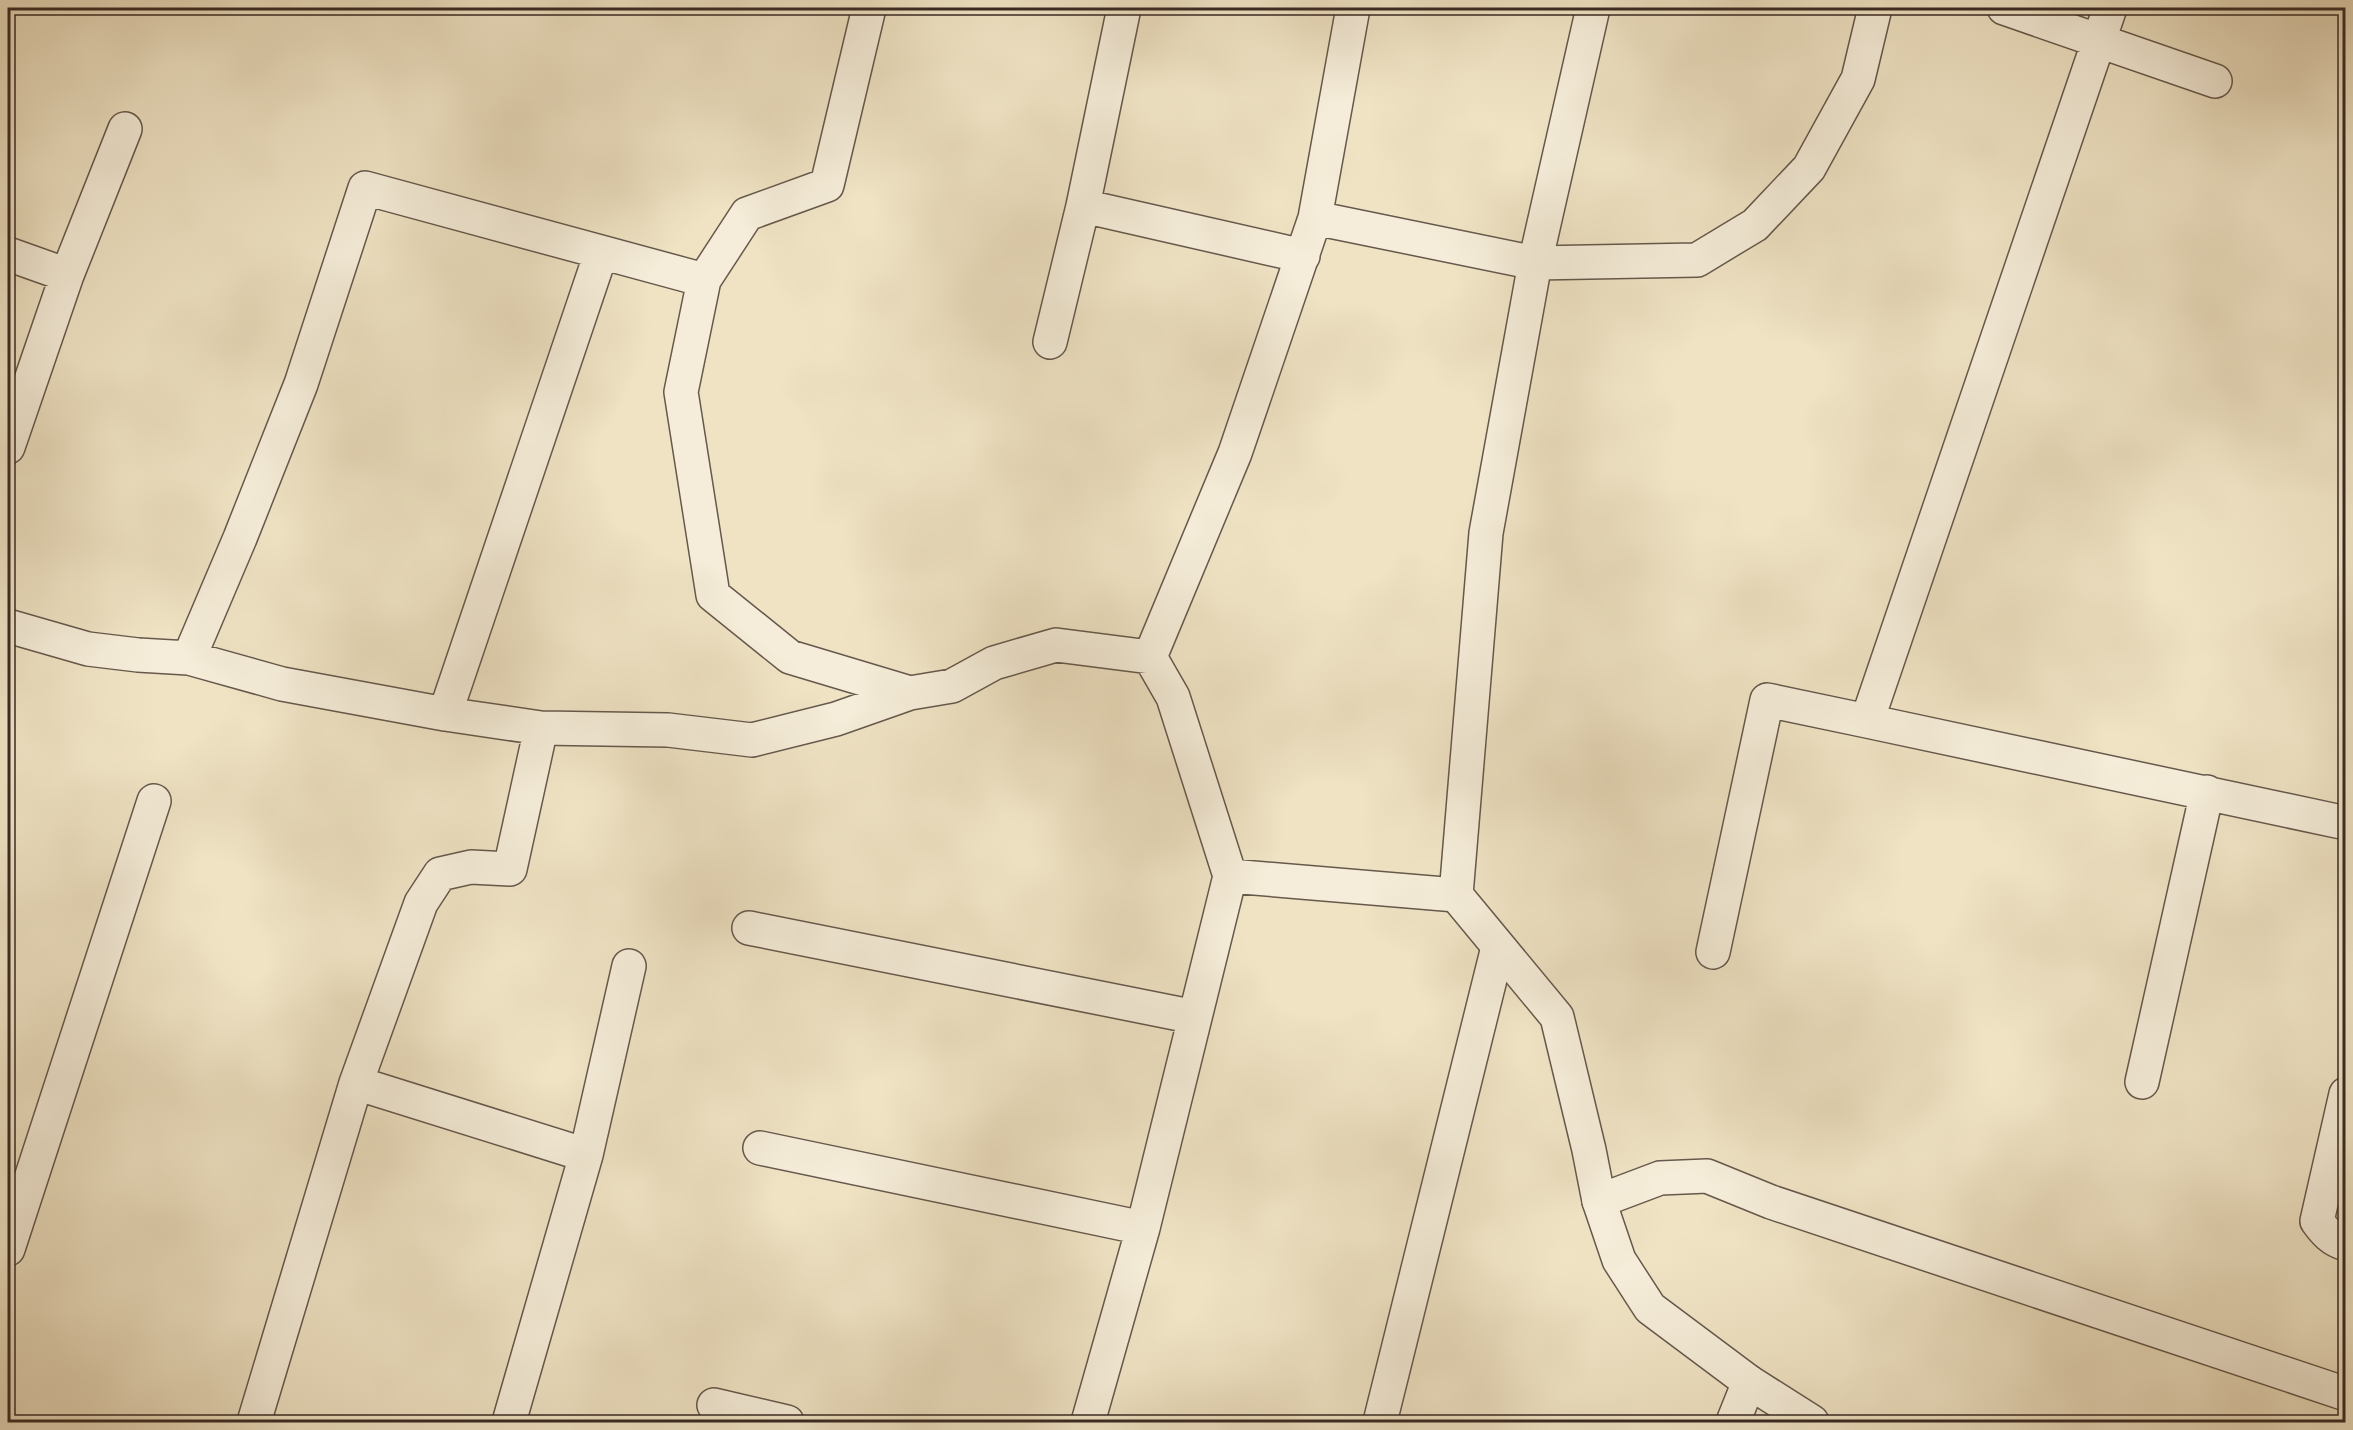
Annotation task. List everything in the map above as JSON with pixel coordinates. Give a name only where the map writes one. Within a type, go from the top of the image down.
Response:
[{"type":"street","points":[[869,8],[826,185],[747,214],[704,280],[681,392],[713,595],[790,657],[910,693]]},
{"type":"street","points":[[1050,342],[1083,206],[1124,8]]},
{"type":"street","points":[[1150,657],[1236,453],[1315,218],[1353,8]]},
{"type":"street","points":[[1593,8],[1535,263],[1485,533],[1456,895],[1557,1017],[1599,1201],[1619,1260],[1650,1308],[1749,1382],[1812,1422]]},
{"type":"street","points":[[1315,218],[1535,263],[1697,260],[1755,225],[1809,168],[1858,79],[1875,8]]},
{"type":"street","points":[[2004,8],[2215,81]]},
{"type":"street","points":[[1868,721],[2110,8]]},
{"type":"street","points":[[8,447],[68,275],[125,129]]},
{"type":"street","points":[[189,658],[240,538],[301,384],[365,188],[704,280]]},
{"type":"street","points":[[1083,206],[1303,256]]},
{"type":"street","points":[[445,714],[601,253]]},
{"type":"street","points":[[8,254],[68,275]]},
{"type":"street","points":[[8,626],[88,649],[189,658],[282,684],[445,714],[541,728],[668,730],[752,740],[836,719],[910,693],[952,686],[994,663],[1056,645],[1150,657]]},
{"type":"street","points":[[1088,1422],[1143,1228],[1230,876],[1173,697],[1150,657]]},
{"type":"street","points":[[1713,952],[1767,700],[2346,823]]},
{"type":"street","points":[[254,1422],[356,1083],[421,903],[440,874],[471,867],[510,869],[541,728]]},
{"type":"street","points":[[2142,1082],[2207,792]]},
{"type":"street","points":[[8,1249],[154,801]]},
{"type":"street","points":[[1230,876],[1456,895]]},
{"type":"street","points":[[749,928],[1195,1017]]},
{"type":"street","points":[[1380,1422],[1497,947]]},
{"type":"street","points":[[509,1422],[586,1155],[629,966]]},
{"type":"street","points":[[356,1083],[586,1155]]},
{"type":"street","points":[[2346,1094],[2317,1221],[2324,1232],[2336,1241],[2346,1244]]},
{"type":"street","points":[[760,1148],[1143,1228]]},
{"type":"street","points":[[1599,1201],[1660,1178],[1707,1176],[1771,1202],[2346,1394]]},
{"type":"street","points":[[1733,1422],[1749,1382]]},
{"type":"street","points":[[714,1405],[787,1422]]}]
